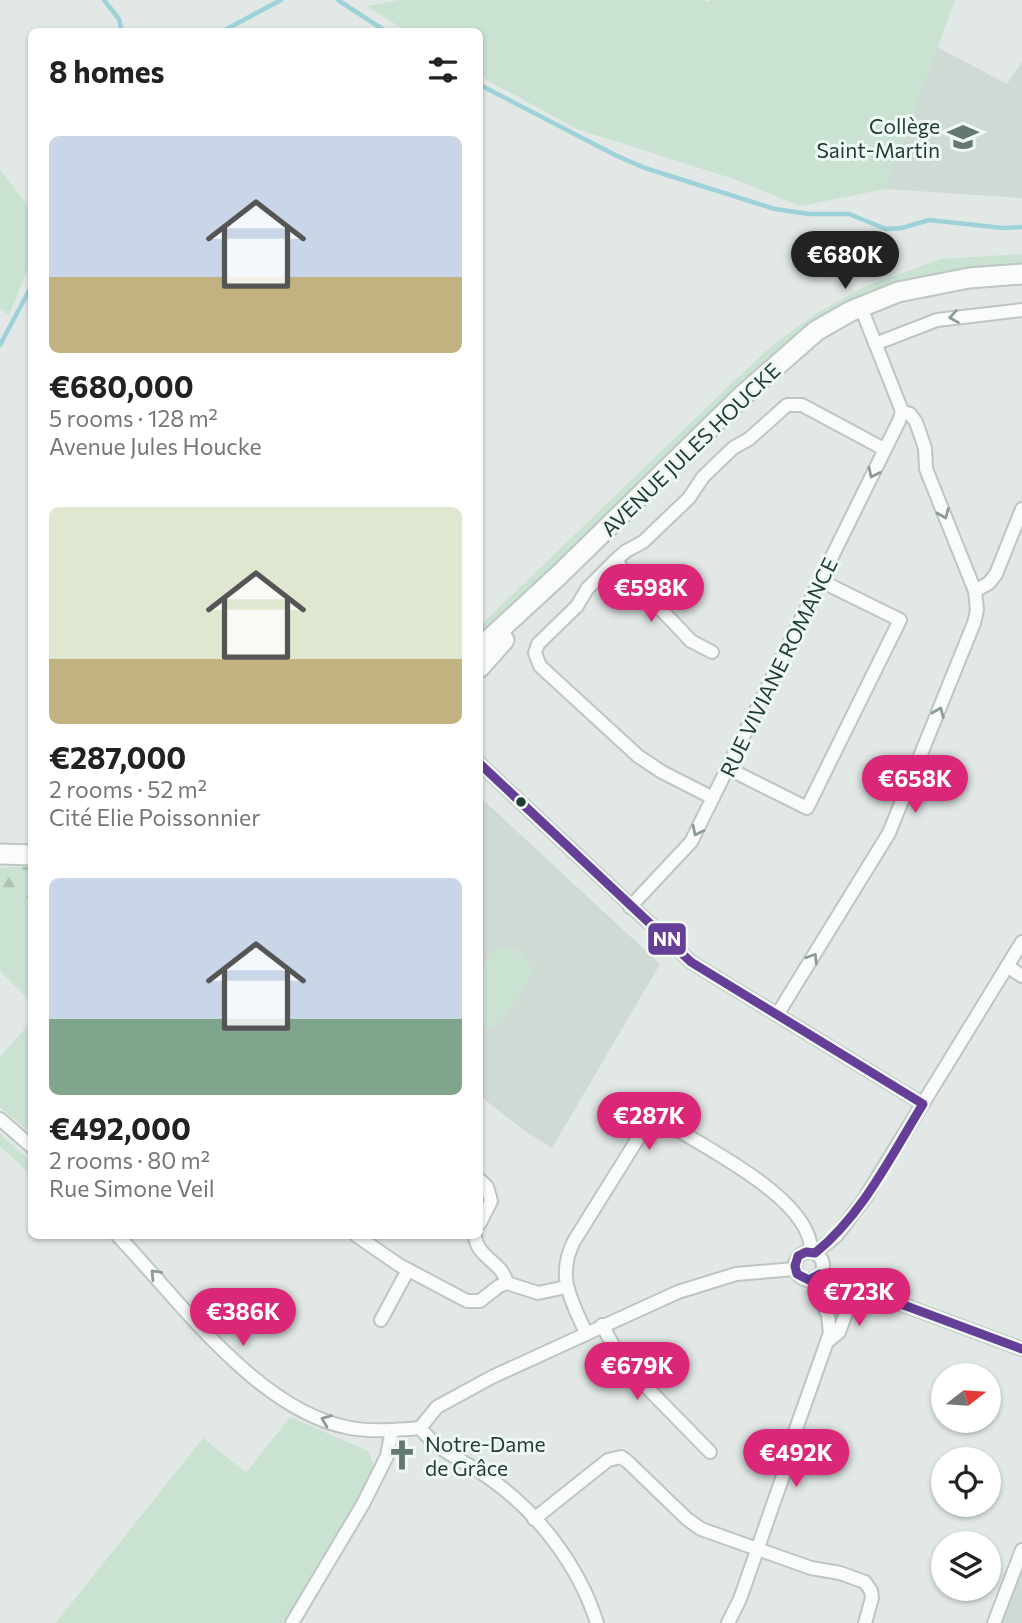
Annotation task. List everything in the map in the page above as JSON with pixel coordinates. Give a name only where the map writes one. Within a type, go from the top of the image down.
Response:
[{"type":"main road","name":"AVENUE JULES HOUCKE","points":[[483,645],[741,397],[816,331],[851,311],[888,295],[969,278],[1022,274]]},
{"type":"main road","name":"AVENUE JULES HOUCKE","points":[[791,353],[864,315],[927,287]]},
{"type":"main road","name":"AVENUE JULES HOUCKE","points":[[483,664],[559,575]]},
{"type":"main road","points":[[0,854],[28,855]]},
{"type":"street","points":[[875,344],[937,320],[1022,310]]},
{"type":"street","points":[[777,1015],[890,833],[977,610],[975,591],[926,469],[925,448],[916,422],[910,414],[902,411],[864,315]]},
{"type":"street","points":[[713,798],[662,772],[638,756],[537,662],[535,653],[538,644],[580,604],[587,589],[615,561],[643,542],[689,498],[703,477],[731,449],[749,439],[787,405],[802,405],[884,449]]},
{"type":"street","name":"RUE VIVIANE ROMANCE","points":[[631,907],[686,849],[821,580],[902,411]]},
{"type":"street","points":[[975,591],[989,583],[996,573],[1022,509]]},
{"type":"street","points":[[615,561],[691,641],[712,652]]},
{"type":"street","points":[[727,768],[807,808],[900,620],[821,580]]},
{"type":"street","points":[[483,767],[691,962],[923,1104]]},
{"type":"street","points":[[1022,942],[859,1206],[836,1235],[813,1253],[798,1256],[795,1269],[801,1278],[816,1277],[856,1287],[1022,1349]]},
{"type":"street","points":[[1007,966],[1022,976]]},
{"type":"street","points":[[0,1119],[28,1144]]},
{"type":"street","points":[[586,1333],[566,1287],[565,1265],[574,1241],[642,1132],[659,1124],[673,1128],[776,1192],[805,1229],[813,1253],[822,1262],[816,1277],[829,1320],[827,1342],[791,1443],[784,1473],[758,1549],[740,1599],[728,1623]]},
{"type":"street","points":[[483,1183],[491,1196],[483,1217]]},
{"type":"street","points":[[121,1239],[231,1359],[269,1390],[309,1413],[342,1426],[368,1430],[420,1427],[432,1412],[443,1404],[602,1325],[678,1292],[743,1273],[795,1269]]},
{"type":"street","points":[[362,1239],[408,1270],[471,1302],[480,1301],[507,1283],[538,1293],[566,1287]]},
{"type":"street","points":[[476,1239],[478,1247],[501,1268],[507,1283]]},
{"type":"street","points":[[381,1320],[408,1270]]},
{"type":"street","points":[[827,1342],[839,1332],[856,1287]]},
{"type":"street","points":[[602,1325],[623,1363],[710,1452]]},
{"type":"street","points":[[420,1427],[437,1447],[497,1483],[534,1519],[570,1566],[597,1623]]},
{"type":"street","points":[[292,1623],[363,1504],[390,1450],[392,1430]]},
{"type":"street","points":[[534,1519],[608,1460],[621,1457],[694,1525],[811,1568],[840,1573],[865,1583],[872,1594],[865,1623]]},
{"type":"street","points":[[994,1623],[1022,1550]]},
{"type":"shaded area","name":"Collège Saint-Martin","points":[[937,47],[1007,84],[1022,62],[1022,198],[885,189]]},
{"type":"shaded area","points":[[483,800],[660,964],[552,1148],[483,1098]]},
{"type":"shaded area","points":[[1022,1563],[1022,1623],[1000,1623]]},
{"type":"green space","points":[[399,0],[955,0],[885,189],[800,206],[734,179],[577,129],[483,78],[483,28],[401,28],[367,6]]},
{"type":"green space","points":[[0,169],[28,206],[28,268],[9,315],[0,308]]},
{"type":"green space","points":[[1022,254],[1022,265],[981,268],[942,275],[866,297],[483,639],[483,623],[775,343],[817,313],[864,287],[941,259]]},
{"type":"green space","points":[[0,867],[28,867],[28,898],[0,897]]},
{"type":"green space","points":[[0,897],[28,898],[28,999],[0,971]]},
{"type":"green space","points":[[502,947],[515,949],[528,960],[531,972],[502,1021],[496,1025],[483,1026],[483,1017],[487,1018],[483,1016],[483,966]]},
{"type":"green space","points":[[28,1025],[27,1130],[0,1107],[0,1057]]},
{"type":"green space","points":[[0,1134],[28,1159],[28,1172],[0,1146]]},
{"type":"green space","points":[[290,1417],[368,1451],[374,1466],[371,1476],[283,1623],[56,1623],[203,1438],[246,1473]]},
{"type":"waterway","points":[[104,0],[119,19],[121,28]]},
{"type":"waterway","points":[[228,28],[281,0]]},
{"type":"waterway","points":[[338,0],[381,28]]},
{"type":"waterway","points":[[483,87],[645,168],[775,209],[809,214],[849,214],[886,229],[902,228],[929,220],[1003,228],[1022,227]]},
{"type":"waterway","points":[[0,345],[28,292]]},
{"type":"transit line","name":"NN","points":[[483,767],[691,962],[923,1104],[875,1183],[848,1221],[815,1253],[806,1252],[798,1256],[795,1266],[797,1274],[809,1280],[820,1274],[1022,1349]]},
{"type":"place","name":"Collège Saint-Martin","points":[[963,137]]},
{"type":"place","name":"Notre-Dame de Grâce","points":[[402,1455]]}]
